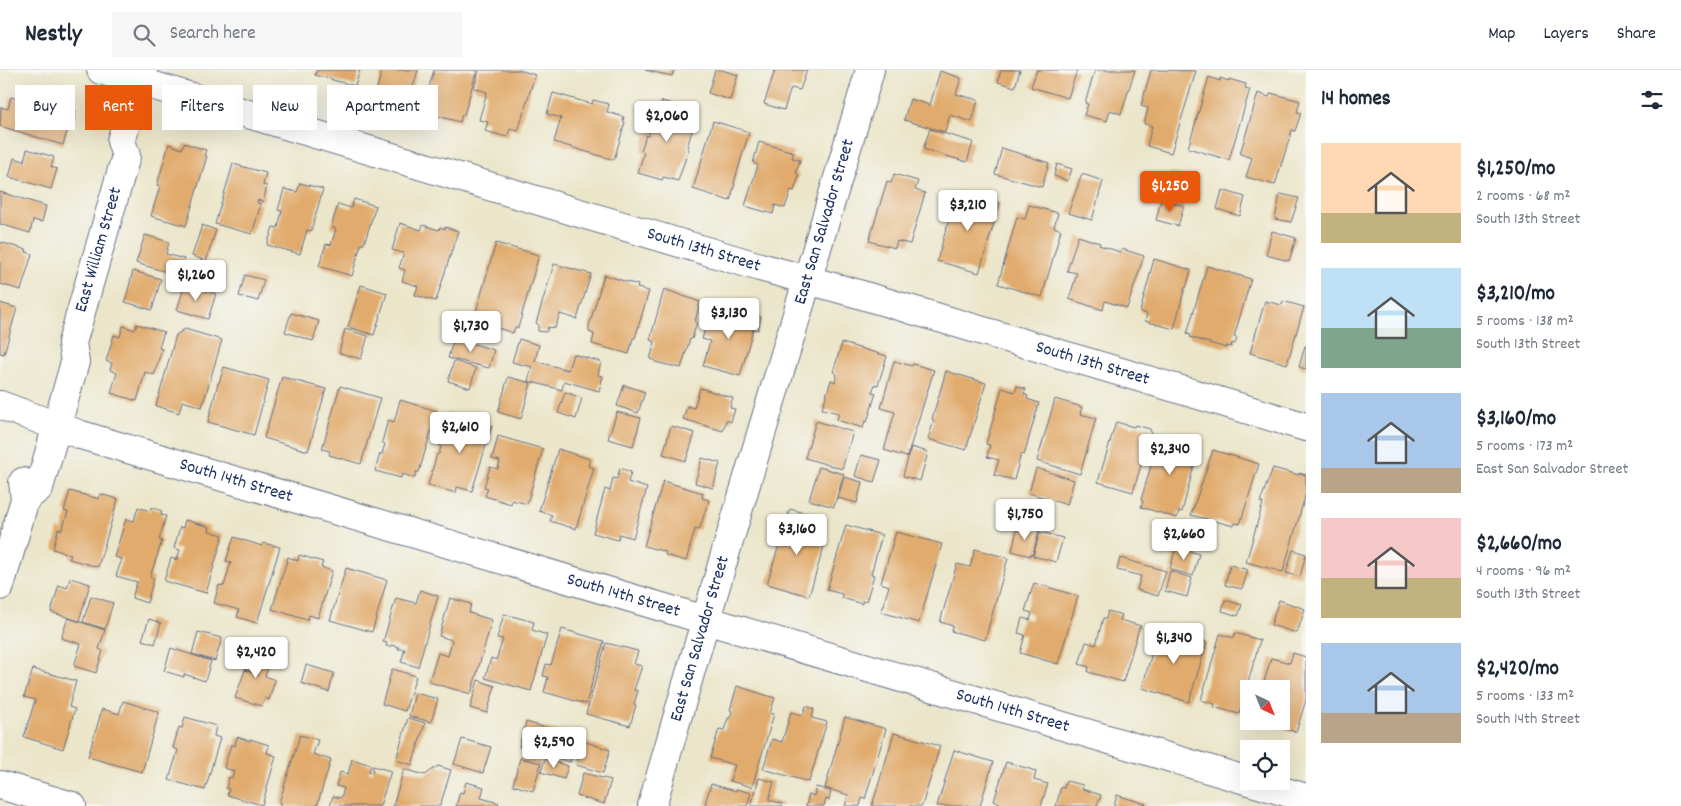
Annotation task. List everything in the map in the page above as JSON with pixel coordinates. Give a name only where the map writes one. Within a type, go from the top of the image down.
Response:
[{"type":"street","name":"South 13th Street","points":[[101,70],[150,77],[808,280],[1306,427]]},
{"type":"street","name":"East San Salvador Street","points":[[652,806],[689,674],[870,70]]},
{"type":"street","name":"East William Street","points":[[0,586],[25,499],[39,488],[49,422],[75,362],[72,343],[126,156],[139,146],[150,77]]},
{"type":"street","name":"South 14th Street","points":[[0,404],[81,435],[706,622],[1306,798]]},
{"type":"street","points":[[0,785],[72,806]]},
{"type":"building","points":[[317,70],[360,70],[355,85],[315,75]]},
{"type":"building","points":[[382,70],[418,70],[414,85],[378,85]]},
{"type":"building","points":[[434,70],[477,70],[464,115],[462,114],[460,122],[438,116],[438,85],[430,85]]},
{"type":"building","points":[[479,70],[519,70],[535,75],[518,131],[510,129],[507,137],[485,131],[488,122],[479,120],[487,92],[474,88]]},
{"type":"building","points":[[645,70],[674,70],[672,76]]},
{"type":"building","points":[[715,70],[738,75],[730,100],[708,93]]},
{"type":"building","points":[[775,70],[807,70],[800,90],[791,88],[784,110],[764,104]]},
{"type":"building","points":[[1001,70],[1020,70],[1015,87],[998,82]]},
{"type":"building","points":[[1037,70],[1077,70],[1068,98],[1031,87]]},
{"type":"building","points":[[1095,70],[1135,70],[1121,114],[1110,110],[1107,121],[1084,115],[1088,104],[1085,103]]},
{"type":"building","points":[[1151,70],[1196,71],[1171,153],[1147,146],[1152,126],[1144,124],[1148,108],[1141,106]]},
{"type":"building","points":[[940,71],[961,78],[956,94],[978,100],[972,122],[950,115],[945,132],[904,120],[910,99],[930,105]]},
{"type":"building","points":[[1209,77],[1220,81],[1220,78],[1229,81],[1229,79],[1246,84],[1245,88],[1250,89],[1229,160],[1188,148]]},
{"type":"building","points":[[553,93],[592,104],[593,100],[609,104],[607,112],[624,117],[623,121],[625,122],[614,160],[554,142],[561,118],[547,114]]},
{"type":"building","points":[[1258,93],[1269,97],[1271,93],[1300,101],[1297,112],[1301,113],[1295,131],[1292,130],[1275,185],[1246,177],[1252,158],[1240,154]]},
{"type":"building","points":[[11,97],[15,98],[15,130],[68,130],[63,145],[0,126],[1,107],[8,109]]},
{"type":"building","points":[[662,101],[677,105],[675,109],[697,115],[678,181],[663,177],[662,180],[638,173],[644,152],[641,151],[646,135],[648,136],[656,110],[659,111]]},
{"type":"building","points":[[713,121],[749,132],[730,201],[693,189]]},
{"type":"building","points":[[930,129],[973,142],[967,162],[923,149]]},
{"type":"building","points":[[759,142],[794,152],[792,158],[800,160],[796,173],[799,175],[794,191],[791,190],[785,208],[775,205],[773,214],[745,206],[758,165],[753,163]]},
{"type":"building","points":[[184,143],[206,150],[204,155],[207,156],[186,226],[151,216],[160,186],[157,185],[169,144],[182,149]]},
{"type":"building","points":[[1002,148],[1049,163],[1042,187],[995,174]]},
{"type":"building","points":[[27,149],[54,157],[51,167],[57,169],[51,189],[9,177],[14,158],[24,161]]},
{"type":"building","points":[[233,164],[266,173],[263,185],[267,186],[263,202],[258,200],[257,203],[261,204],[252,234],[215,224]]},
{"type":"building","points":[[1057,164],[1072,169],[1068,181],[1054,176]]},
{"type":"building","points":[[1170,173],[1194,180],[1187,201],[1163,194]]},
{"type":"building","points":[[894,174],[918,181],[915,190],[925,193],[910,244],[897,241],[895,248],[869,241],[887,181],[891,183]]},
{"type":"building","points":[[1082,174],[1103,181],[1092,220],[1068,213]]},
{"type":"building","points":[[1145,176],[1156,180],[1153,190],[1142,187]]},
{"type":"building","points":[[300,183],[323,189],[311,231],[307,230],[300,254],[267,245],[273,227],[278,228],[282,211],[278,210],[284,189],[297,192]]},
{"type":"building","points":[[1222,190],[1245,197],[1240,216],[1217,209]]},
{"type":"building","points":[[957,191],[1000,203],[979,273],[937,261]]},
{"type":"building","points":[[0,192],[46,206],[42,222],[33,220],[30,233],[0,224]]},
{"type":"building","points":[[1280,194],[1299,198],[1291,222],[1275,219]]},
{"type":"building","points":[[354,199],[376,206],[364,244],[361,244],[352,276],[319,266],[326,244],[331,245],[336,229],[331,227],[338,204],[351,208]]},
{"type":"building","points":[[1161,200],[1184,206],[1178,226],[1156,220]]},
{"type":"building","points":[[1029,205],[1058,213],[1054,227],[1061,230],[1042,297],[998,284],[1017,217],[1025,219]]},
{"type":"building","points":[[400,223],[421,230],[423,225],[439,230],[440,227],[445,229],[445,227],[458,231],[436,301],[415,295],[418,286],[402,281],[405,270],[399,268],[404,253],[392,250]]},
{"type":"building","points":[[202,225],[216,230],[206,261],[192,256]]},
{"type":"building","points":[[1272,231],[1296,238],[1289,261],[1266,255]]},
{"type":"building","points":[[145,235],[169,242],[166,254],[184,259],[180,276],[136,263]]},
{"type":"building","points":[[1078,236],[1120,252],[1122,249],[1144,256],[1127,308],[1105,301],[1103,310],[1069,299],[1077,273],[1067,271]]},
{"type":"building","points":[[0,242],[27,250],[26,252],[32,254],[21,290],[0,284]]},
{"type":"building","points":[[496,243],[539,255],[518,328],[515,327],[513,333],[491,326],[492,320],[475,315]]},
{"type":"building","points":[[1154,259],[1191,270],[1174,329],[1145,321],[1147,314],[1140,312]]},
{"type":"building","points":[[554,264],[591,274],[577,319],[560,314],[555,328],[548,327],[545,332],[538,331],[538,324],[536,323]]},
{"type":"building","points":[[1207,266],[1251,279],[1234,337],[1237,338],[1235,344],[1232,343],[1231,347],[1226,346],[1226,348],[1190,337],[1191,335],[1187,334]]},
{"type":"building","points":[[133,271],[161,279],[152,310],[125,302]]},
{"type":"building","points":[[245,275],[264,280],[258,301],[239,296]]},
{"type":"building","points":[[604,275],[638,285],[637,288],[649,291],[629,354],[592,344],[594,334],[589,332],[589,326]]},
{"type":"building","points":[[185,284],[216,294],[208,319],[177,310]]},
{"type":"building","points":[[361,285],[387,293],[374,335],[348,327]]},
{"type":"building","points":[[664,289],[700,302],[695,322],[697,322],[681,368],[650,359],[655,342],[650,340]]},
{"type":"building","points":[[1265,301],[1282,305],[1283,301],[1304,307],[1287,364],[1250,353]]},
{"type":"building","points":[[0,303],[17,308],[4,354],[0,353]]},
{"type":"building","points":[[733,309],[761,317],[758,330],[753,329],[740,376],[703,366],[710,341],[702,339],[710,312],[730,317]]},
{"type":"building","points":[[291,313],[319,321],[313,341],[285,332]]},
{"type":"building","points":[[137,324],[164,332],[159,348],[162,349],[154,375],[145,372],[137,401],[111,393],[117,373],[110,370],[112,363],[106,361],[114,335],[120,337],[123,326],[135,330]]},
{"type":"building","points":[[185,329],[222,340],[202,407],[182,401],[179,413],[156,406],[176,335]]},
{"type":"building","points":[[345,329],[368,336],[361,359],[339,353]]},
{"type":"building","points":[[454,338],[494,350],[489,368],[448,358]]},
{"type":"building","points":[[519,339],[539,345],[535,361],[568,370],[573,354],[601,362],[598,375],[603,376],[599,391],[564,381],[562,390],[528,381],[532,367],[512,362]]},
{"type":"building","points":[[842,343],[887,356],[878,385],[875,384],[872,392],[876,393],[867,422],[865,421],[863,428],[837,420],[839,413],[822,409],[831,380],[835,382],[837,374],[833,372]]},
{"type":"building","points":[[1306,346],[1306,369],[1299,367]]},
{"type":"building","points":[[454,361],[476,368],[470,388],[448,381]]},
{"type":"building","points":[[894,361],[934,370],[907,457],[884,450],[895,412],[881,408]]},
{"type":"building","points":[[224,367],[269,380],[254,435],[208,422]]},
{"type":"building","points":[[946,371],[986,383],[966,450],[928,439]]},
{"type":"building","points":[[282,377],[326,389],[308,451],[264,438]]},
{"type":"building","points":[[508,377],[531,383],[521,419],[498,412]]},
{"type":"building","points":[[624,385],[645,392],[638,413],[617,406]]},
{"type":"building","points":[[340,386],[380,398],[361,464],[329,455],[330,451],[322,449]]},
{"type":"building","points":[[1017,386],[1026,389],[1024,394],[1028,396],[1027,399],[1039,403],[1024,455],[1021,454],[1014,480],[994,475],[999,460],[987,457],[990,445],[986,444],[1002,388],[1015,392]]},
{"type":"building","points":[[700,388],[733,398],[730,408],[735,409],[731,422],[726,420],[723,431],[683,419],[687,406],[694,408]]},
{"type":"building","points":[[565,392],[582,398],[576,419],[558,413]]},
{"type":"building","points":[[1055,399],[1082,407],[1080,414],[1096,418],[1080,474],[1037,461]]},
{"type":"building","points":[[400,400],[437,411],[419,472],[416,472],[415,478],[402,474],[401,478],[375,471],[385,444],[382,442],[388,420],[394,422]]},
{"type":"building","points":[[617,412],[641,418],[633,446],[608,439]]},
{"type":"building","points":[[448,413],[492,426],[472,491],[457,487],[456,493],[428,485],[437,454],[439,454],[441,446],[439,445]]},
{"type":"building","points":[[816,421],[853,432],[842,469],[805,458]]},
{"type":"building","points":[[1116,422],[1150,429],[1151,432],[1133,492],[1098,482]]},
{"type":"building","points":[[671,426],[695,433],[686,461],[663,454]]},
{"type":"building","points":[[1164,433],[1173,436],[1172,439],[1199,446],[1182,512],[1179,511],[1177,518],[1141,507],[1143,501],[1141,500],[1159,438],[1162,439]]},
{"type":"building","points":[[498,436],[543,449],[527,504],[512,500],[511,504],[485,496],[488,488],[484,487],[490,467],[498,469],[500,461],[492,459]]},
{"type":"building","points":[[911,447],[928,452],[920,481],[903,476]]},
{"type":"building","points":[[558,449],[590,459],[588,466],[594,468],[576,529],[550,521],[552,515],[539,511]]},
{"type":"building","points":[[1213,450],[1259,464],[1240,524],[1235,523],[1234,526],[1191,515]]},
{"type":"building","points":[[861,455],[881,460],[874,482],[855,476]]},
{"type":"building","points":[[702,458],[720,463],[713,488],[695,483]]},
{"type":"building","points":[[819,467],[844,474],[834,507],[809,500]]},
{"type":"building","points":[[620,468],[631,472],[628,482],[647,488],[633,538],[619,534],[618,540],[593,533],[605,489],[610,491],[613,478],[617,479]]},
{"type":"building","points":[[1036,468],[1074,480],[1067,505],[1029,493]]},
{"type":"building","points":[[1273,468],[1306,475],[1306,493],[1283,572],[1246,562],[1263,503],[1260,502]]},
{"type":"building","points":[[844,477],[862,482],[857,503],[838,498]]},
{"type":"building","points":[[663,481],[703,493],[702,498],[709,500],[699,530],[695,529],[686,561],[665,555],[666,552],[644,546]]},
{"type":"building","points":[[70,491],[99,499],[100,494],[118,499],[98,567],[69,559],[71,555],[53,549],[58,529],[62,530],[68,512],[64,511]]},
{"type":"building","points":[[138,507],[150,511],[151,507],[162,511],[161,515],[166,516],[159,540],[162,541],[150,577],[154,578],[147,603],[132,598],[137,582],[116,576],[122,559],[114,557],[126,519],[134,521]]},
{"type":"building","points":[[790,509],[809,514],[806,526],[808,527],[807,532],[823,537],[820,545],[824,546],[809,596],[767,584]]},
{"type":"building","points":[[185,520],[210,527],[209,531],[223,535],[206,593],[164,581],[171,558],[177,560],[180,550],[174,548],[180,527],[183,528]]},
{"type":"building","points":[[846,525],[882,535],[871,574],[874,575],[866,602],[862,601],[862,604],[842,598],[842,594],[827,590]]},
{"type":"building","points":[[1018,526],[1039,531],[1033,554],[1030,554],[1030,556],[1012,551]]},
{"type":"building","points":[[896,532],[942,544],[919,623],[881,612],[889,586],[881,583]]},
{"type":"building","points":[[1040,532],[1063,538],[1056,562],[1033,556]]},
{"type":"building","points":[[234,537],[262,546],[263,543],[280,547],[257,623],[237,617],[239,610],[214,603],[219,585],[224,586],[231,562],[226,561]]},
{"type":"building","points":[[1176,547],[1199,554],[1193,576],[1170,569]]},
{"type":"building","points":[[975,549],[1008,558],[985,640],[951,631],[953,626],[940,622],[957,564],[970,567]]},
{"type":"building","points":[[1293,550],[1306,554],[1300,577],[1286,573]]},
{"type":"building","points":[[299,555],[323,562],[321,567],[332,571],[318,618],[309,615],[307,620],[272,609],[288,557],[298,561]]},
{"type":"building","points":[[1120,558],[1166,571],[1158,596],[1137,590],[1141,576],[1117,570]]},
{"type":"building","points":[[1230,565],[1248,570],[1242,589],[1225,585]]},
{"type":"building","points":[[346,568],[387,580],[372,632],[330,620]]},
{"type":"building","points":[[1170,571],[1192,578],[1187,597],[1165,591]]},
{"type":"building","points":[[70,578],[90,584],[79,621],[51,612],[59,585],[67,588]]},
{"type":"building","points":[[1034,583],[1078,596],[1058,664],[1020,653],[1025,635],[1018,633],[1022,618],[1030,620],[1032,613],[1025,611]]},
{"type":"building","points":[[420,590],[438,596],[418,667],[401,662],[405,649],[398,649],[399,647],[391,645],[390,647],[386,646],[387,643],[383,642],[396,598],[416,603]]},
{"type":"building","points":[[91,596],[113,603],[105,629],[83,622]]},
{"type":"building","points":[[450,598],[471,604],[469,613],[492,620],[471,694],[429,682],[438,653],[448,656],[452,640],[439,636]]},
{"type":"building","points":[[1225,600],[1242,605],[1238,616],[1222,611]]},
{"type":"building","points":[[1279,600],[1305,609],[1297,633],[1271,625]]},
{"type":"building","points":[[1108,611],[1122,615],[1120,620],[1141,626],[1123,682],[1088,672],[1089,667],[1079,664],[1086,642],[1096,645],[1103,618],[1106,619]]},
{"type":"building","points":[[504,614],[534,622],[532,630],[547,635],[531,691],[485,678],[491,658],[496,660],[503,639],[497,638]]},
{"type":"building","points":[[68,618],[105,630],[99,649],[103,651],[96,673],[74,666],[81,644],[61,638]]},
{"type":"building","points":[[149,619],[161,623],[155,644],[142,640]]},
{"type":"building","points":[[1159,628],[1207,642],[1189,702],[1142,688]]},
{"type":"building","points":[[562,629],[604,641],[586,704],[544,692],[548,677],[543,676],[546,664],[551,665]]},
{"type":"building","points":[[198,632],[222,638],[215,661],[192,654]]},
{"type":"building","points":[[1235,633],[1260,640],[1249,680],[1240,680],[1239,714],[1214,707],[1215,704],[1201,700],[1220,634],[1234,638]]},
{"type":"building","points":[[606,643],[638,651],[634,664],[642,666],[634,690],[638,691],[630,726],[586,714]]},
{"type":"building","points":[[171,648],[211,661],[205,681],[184,674],[184,677],[164,671]]},
{"type":"building","points":[[252,648],[272,654],[265,676],[275,680],[269,700],[265,698],[262,706],[235,698]]},
{"type":"building","points":[[1293,653],[1306,657],[1306,700],[1296,732],[1288,730],[1290,730],[1290,680],[1265,680],[1271,658],[1290,663]]},
{"type":"building","points":[[306,665],[334,673],[329,692],[301,683]]},
{"type":"building","points":[[33,669],[76,681],[69,707],[75,709],[63,749],[24,737],[35,700],[24,697]]},
{"type":"building","points":[[392,669],[416,676],[405,711],[382,704]]},
{"type":"building","points":[[478,680],[495,686],[487,713],[470,708]]},
{"type":"building","points":[[737,686],[775,698],[770,713],[774,714],[752,787],[730,781],[735,765],[710,758],[719,729],[724,730],[728,718],[730,718],[732,711],[730,710]]},
{"type":"building","points":[[415,693],[438,699],[431,722],[409,716]]},
{"type":"building","points":[[123,701],[159,712],[142,772],[88,757],[102,709],[119,714]]},
{"type":"building","points":[[806,706],[814,709],[812,718],[827,722],[809,782],[763,769],[772,739],[782,742],[791,712],[803,715]]},
{"type":"building","points":[[185,717],[216,726],[214,736],[220,738],[205,790],[169,780],[178,750],[173,748],[179,727],[182,728]]},
{"type":"building","points":[[845,717],[886,729],[865,799],[862,798],[860,806],[845,806],[848,795],[825,788]]},
{"type":"building","points":[[408,718],[425,723],[412,765],[396,760]]},
{"type":"building","points":[[526,722],[577,737],[570,762],[519,747]]},
{"type":"building","points":[[894,733],[940,746],[922,806],[872,806]]},
{"type":"building","points":[[300,735],[318,740],[313,754],[331,760],[317,806],[280,806],[281,803],[279,803]]},
{"type":"building","points":[[237,737],[269,745],[267,753],[276,756],[262,805],[227,795],[229,789],[226,789],[229,777],[232,778],[234,771],[224,768],[231,744],[235,746]]},
{"type":"building","points":[[462,739],[491,747],[483,773],[454,764]]},
{"type":"building","points":[[583,741],[610,750],[603,773],[576,765]]},
{"type":"building","points":[[954,750],[993,762],[980,806],[937,806]]},
{"type":"building","points":[[520,758],[541,763],[533,791],[513,785]]},
{"type":"building","points":[[352,759],[371,765],[369,772],[372,773],[373,766],[391,771],[380,806],[330,806],[333,796],[341,798],[344,788],[336,786],[340,772],[348,774]]},
{"type":"building","points":[[545,759],[568,766],[564,779],[541,772]]},
{"type":"building","points":[[1006,762],[1036,771],[1034,780],[1048,784],[1041,806],[1000,806],[1000,803],[994,801]]},
{"type":"building","points":[[438,766],[451,770],[440,806],[393,806],[404,769],[425,775]]},
{"type":"building","points":[[583,773],[611,780],[604,804],[577,796]]},
{"type":"building","points":[[759,778],[774,782],[769,800],[783,804],[782,806],[751,806]]},
{"type":"building","points":[[1066,781],[1083,785],[1082,789],[1101,795],[1097,806],[1056,806],[1061,787],[1064,788]]},
{"type":"building","points":[[466,782],[484,787],[481,798],[499,803],[498,806],[456,806],[460,792],[463,793]]},
{"type":"building","points":[[711,784],[751,793],[747,806],[712,806],[705,804]]},
{"type":"building","points":[[816,787],[831,791],[829,800],[826,799],[824,806],[806,806],[809,794],[814,796]]},
{"type":"building","points":[[1117,795],[1146,804],[1145,806],[1114,806]]}]
